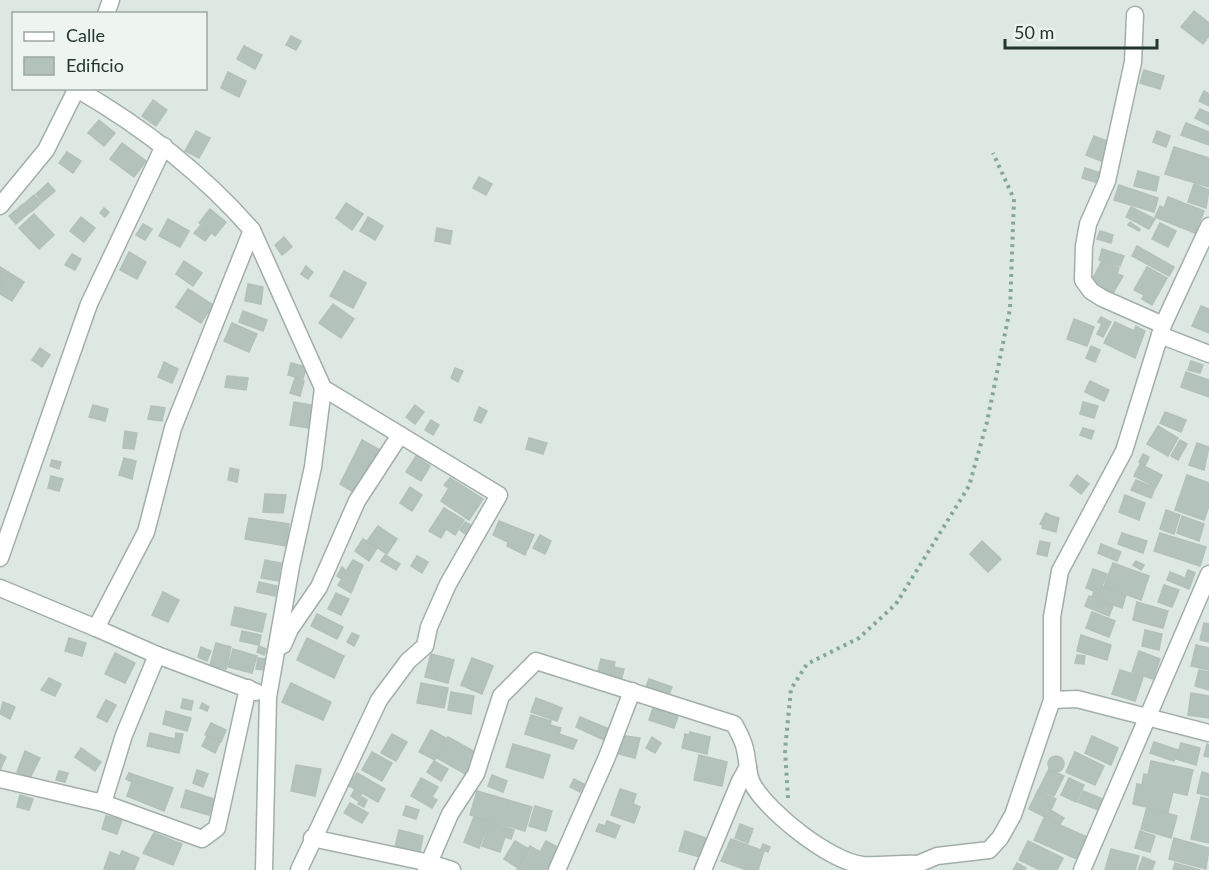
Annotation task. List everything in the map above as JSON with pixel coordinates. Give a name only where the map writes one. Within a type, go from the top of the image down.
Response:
[{"type":"street","points":[[1135,15],[1133,62],[1107,181],[1088,224],[1084,246],[1083,280],[1090,291],[1209,354]]},
{"type":"street","points":[[0,206],[46,150],[76,90]]},
{"type":"street","points":[[79,90],[164,146],[236,211],[252,230],[323,388],[313,467],[291,566],[268,697],[264,870]]},
{"type":"street","points":[[0,558],[89,304],[164,146]]},
{"type":"street","points":[[428,866],[450,814],[476,774],[501,696],[530,663],[542,662],[734,724],[743,741],[752,783],[760,795],[773,810],[836,857],[862,865],[917,867],[937,856],[989,850],[1000,838],[1013,815],[1052,700],[1052,616],[1060,571],[1124,451],[1161,330],[1209,226]]},
{"type":"street","points":[[96,628],[146,532],[173,428],[252,230]]},
{"type":"street","points":[[299,870],[312,838],[379,700],[408,661],[425,646],[429,627],[448,584],[499,495],[323,388]]},
{"type":"street","points":[[272,668],[290,629],[319,588],[357,501],[400,435]]},
{"type":"street","points":[[1082,870],[1209,574]]},
{"type":"street","points":[[1,591],[96,628],[157,655],[268,697]]},
{"type":"street","points":[[103,803],[124,735],[157,655]]},
{"type":"street","points":[[0,779],[103,803],[202,839],[217,828],[248,688]]},
{"type":"street","points":[[557,870],[607,757],[632,692]]},
{"type":"street","points":[[1052,700],[1077,699],[1209,733]]},
{"type":"street","points":[[704,870],[740,781],[748,767]]},
{"type":"street","points":[[312,838],[452,870]]},
{"type":"path","points":[[793,825],[786,789],[785,750],[791,689],[807,664],[859,638],[896,604],[969,486],[987,422],[1010,309],[1014,199],[993,153]]},
{"type":"building","points":[[1194,11],[1209,23],[1209,36],[1203,44],[1181,27]]},
{"type":"building","points":[[291,36],[301,41],[296,50],[286,45]]},
{"type":"building","points":[[244,46],[262,55],[255,69],[237,59]]},
{"type":"building","points":[[1144,70],[1164,76],[1160,89],[1140,83]]},
{"type":"building","points":[[228,72],[246,81],[239,97],[221,88]]},
{"type":"building","points":[[1204,91],[1209,94],[1209,106],[1199,101]]},
{"type":"building","points":[[153,100],[167,110],[156,126],[142,116]]},
{"type":"building","points":[[1200,109],[1209,113],[1209,125],[1195,118]]},
{"type":"building","points":[[99,120],[115,133],[104,146],[88,133]]},
{"type":"building","points":[[1186,123],[1209,132],[1209,145],[1181,135]]},
{"type":"building","points":[[196,131],[210,138],[199,158],[185,151]]},
{"type":"building","points":[[1157,131],[1170,136],[1166,147],[1153,142]]},
{"type":"building","points":[[1094,136],[1109,142],[1101,161],[1086,155]]},
{"type":"building","points":[[122,143],[146,161],[134,177],[110,159]]},
{"type":"building","points":[[1174,147],[1209,158],[1209,187],[1165,174]]},
{"type":"building","points":[[67,152],[81,161],[73,173],[59,163]]},
{"type":"building","points":[[1085,168],[1101,173],[1098,183],[1082,178]]},
{"type":"building","points":[[1138,171],[1159,177],[1156,191],[1134,186]]},
{"type":"building","points":[[479,177],[492,184],[486,195],[473,188]]},
{"type":"building","points":[[48,183],[55,191],[42,202],[36,194]]},
{"type":"building","points":[[1194,184],[1209,190],[1206,208],[1188,202]]},
{"type":"building","points":[[1119,185],[1158,198],[1154,212],[1114,200]]},
{"type":"building","points":[[34,195],[41,203],[31,212],[24,204]]},
{"type":"building","points":[[1168,197],[1204,211],[1195,233],[1155,217],[1160,206],[1164,208]]},
{"type":"building","points":[[346,203],[363,214],[352,230],[336,218]]},
{"type":"building","points":[[23,204],[30,212],[16,224],[9,216]]},
{"type":"building","points":[[1131,207],[1155,219],[1149,229],[1126,217]]},
{"type":"building","points":[[104,208],[109,212],[105,217],[100,213]]},
{"type":"building","points":[[210,209],[226,222],[215,236],[199,223]]},
{"type":"building","points":[[34,214],[54,235],[39,249],[19,228]]},
{"type":"building","points":[[81,217],[95,228],[84,242],[70,231]]},
{"type":"building","points":[[368,217],[383,226],[375,240],[360,231]]},
{"type":"building","points":[[168,219],[189,231],[180,247],[159,236]]},
{"type":"building","points":[[1130,222],[1140,229],[1139,231],[1128,225]]},
{"type":"building","points":[[1160,223],[1176,231],[1168,247],[1152,239]]},
{"type":"building","points":[[143,224],[152,229],[145,240],[136,235]]},
{"type":"building","points":[[200,226],[211,233],[205,241],[194,233]]},
{"type":"building","points":[[437,228],[452,231],[450,244],[435,241]]},
{"type":"building","points":[[1100,231],[1113,235],[1111,243],[1097,239]]},
{"type":"building","points":[[284,237],[292,247],[282,255],[275,245]]},
{"type":"building","points":[[1137,246],[1174,267],[1169,276],[1132,256]]},
{"type":"building","points":[[1102,249],[1124,256],[1120,266],[1099,260]]},
{"type":"building","points":[[129,252],[146,262],[137,279],[120,270]]},
{"type":"building","points":[[72,254],[81,259],[75,270],[65,265]]},
{"type":"building","points":[[184,261],[202,273],[193,286],[176,274]]},
{"type":"building","points":[[1102,261],[1119,268],[1117,274],[1123,276],[1113,293],[1107,291],[1109,286],[1105,290],[1091,282]]},
{"type":"building","points":[[306,266],[313,272],[308,279],[301,274]]},
{"type":"building","points":[[0,267],[24,282],[12,301],[0,294]]},
{"type":"building","points":[[1147,267],[1167,278],[1152,305],[1142,299],[1144,295],[1134,290]]},
{"type":"building","points":[[344,271],[366,283],[353,308],[330,296]]},
{"type":"building","points":[[248,284],[263,287],[261,304],[245,301]]},
{"type":"building","points":[[188,289],[213,305],[201,323],[176,307]]},
{"type":"building","points":[[333,304],[354,319],[341,338],[319,323]]},
{"type":"building","points":[[1201,306],[1209,309],[1209,333],[1192,326]]},
{"type":"building","points":[[243,311],[267,320],[263,331],[239,322]]},
{"type":"building","points":[[1101,317],[1111,322],[1103,337],[1097,334],[1102,324],[1098,322]]},
{"type":"building","points":[[1074,319],[1094,327],[1087,346],[1067,339]]},
{"type":"building","points":[[1115,322],[1134,331],[1136,326],[1145,331],[1135,358],[1104,343]]},
{"type":"building","points":[[232,323],[257,334],[249,352],[224,341]]},
{"type":"building","points":[[1091,346],[1100,350],[1095,362],[1086,358]]},
{"type":"building","points":[[40,348],[50,355],[42,367],[32,360]]},
{"type":"building","points":[[1191,361],[1203,365],[1200,373],[1188,370]]},
{"type":"building","points":[[164,362],[178,369],[172,383],[158,377]]},
{"type":"building","points":[[291,363],[306,367],[303,379],[288,375]]},
{"type":"building","points":[[455,368],[463,371],[458,382],[451,378]]},
{"type":"building","points":[[1186,372],[1209,380],[1209,397],[1181,387]]},
{"type":"building","points":[[227,376],[248,378],[246,390],[225,387]]},
{"type":"building","points":[[295,378],[304,381],[300,396],[290,393]]},
{"type":"building","points":[[1090,381],[1109,390],[1104,401],[1085,392]]},
{"type":"building","points":[[294,402],[312,405],[308,428],[290,425]]},
{"type":"building","points":[[1083,402],[1098,406],[1094,418],[1080,414]]},
{"type":"building","points":[[93,405],[108,409],[105,421],[89,417]]},
{"type":"building","points":[[415,405],[424,412],[415,424],[406,417]]},
{"type":"building","points":[[151,406],[165,408],[162,421],[148,419]]},
{"type":"building","points":[[479,407],[487,411],[481,423],[474,420]]},
{"type":"building","points":[[1165,412],[1186,420],[1181,432],[1160,423]]},
{"type":"building","points":[[431,420],[439,425],[433,435],[425,430]]},
{"type":"building","points":[[1158,426],[1178,438],[1168,456],[1147,444]]},
{"type":"building","points":[[1083,428],[1094,431],[1091,439],[1080,435]]},
{"type":"building","points":[[125,431],[137,433],[134,449],[123,448]]},
{"type":"building","points":[[529,438],[547,443],[543,454],[526,449]]},
{"type":"building","points":[[362,440],[380,450],[355,493],[340,484]]},
{"type":"building","points":[[1180,440],[1187,444],[1178,460],[1171,456]]},
{"type":"building","points":[[1197,443],[1209,447],[1204,470],[1189,465]]},
{"type":"building","points":[[1143,454],[1149,457],[1145,466],[1139,462]]},
{"type":"building","points":[[416,456],[430,466],[421,481],[406,472]]},
{"type":"building","points":[[124,458],[136,461],[132,479],[119,475]]},
{"type":"building","points":[[52,460],[61,462],[59,469],[50,466]]},
{"type":"building","points":[[1140,464],[1162,475],[1156,487],[1134,476]]},
{"type":"building","points":[[230,468],[239,470],[237,482],[228,480]]},
{"type":"building","points":[[1077,475],[1089,484],[1081,494],[1070,485]]},
{"type":"building","points":[[1187,475],[1209,483],[1209,506],[1204,520],[1175,510]]},
{"type":"building","points":[[51,476],[63,479],[59,491],[48,488]]},
{"type":"building","points":[[450,478],[483,499],[469,520],[441,501],[449,488],[444,485]]},
{"type":"building","points":[[1136,480],[1155,488],[1151,498],[1131,490]]},
{"type":"building","points":[[410,487],[422,495],[412,511],[400,503]]},
{"type":"building","points":[[265,494],[286,495],[283,513],[263,512]]},
{"type":"building","points":[[1125,495],[1145,503],[1139,520],[1119,512]]},
{"type":"building","points":[[444,508],[464,520],[455,535],[446,529],[441,538],[429,531]]},
{"type":"building","points":[[1166,510],[1180,515],[1174,534],[1160,529]]},
{"type":"building","points":[[1046,513],[1055,518],[1049,529],[1040,524]]},
{"type":"building","points":[[1045,514],[1059,518],[1056,532],[1042,528]]},
{"type":"building","points":[[1182,516],[1204,524],[1199,541],[1177,533]]},
{"type":"building","points":[[249,518],[289,524],[286,546],[245,539]]},
{"type":"building","points":[[499,521],[534,535],[525,555],[507,546],[508,542],[493,535]]},
{"type":"building","points":[[465,522],[471,525],[465,534],[460,530]]},
{"type":"building","points":[[378,526],[397,539],[387,554],[367,541]]},
{"type":"building","points":[[1122,533],[1147,541],[1143,553],[1118,544]]},
{"type":"building","points":[[1160,533],[1206,547],[1200,566],[1154,551]]},
{"type":"building","points":[[540,535],[551,541],[545,554],[533,548]]},
{"type":"building","points":[[363,539],[377,548],[369,561],[355,551]]},
{"type":"building","points":[[982,541],[1001,559],[988,572],[970,554]]},
{"type":"building","points":[[1040,541],[1050,543],[1047,556],[1037,554]]},
{"type":"building","points":[[1101,544],[1121,552],[1117,561],[1098,553]]},
{"type":"building","points":[[385,555],[400,564],[396,570],[381,561]]},
{"type":"building","points":[[417,556],[428,562],[422,573],[411,566]]},
{"type":"building","points":[[265,560],[281,563],[278,581],[261,578]]},
{"type":"building","points":[[353,560],[363,565],[351,593],[338,585],[342,579],[337,576],[342,567],[346,571]]},
{"type":"building","points":[[1136,561],[1144,565],[1141,570],[1133,565]]},
{"type":"building","points":[[1113,563],[1149,576],[1141,600],[1104,586]]},
{"type":"building","points":[[1093,569],[1107,574],[1102,586],[1126,595],[1122,608],[1092,597],[1094,591],[1086,588]]},
{"type":"building","points":[[1188,570],[1195,573],[1189,589],[1167,580],[1170,572],[1185,578]]},
{"type":"building","points":[[259,582],[277,586],[275,596],[257,592]]},
{"type":"building","points":[[1164,585],[1179,590],[1172,607],[1158,602]]},
{"type":"building","points":[[163,592],[179,600],[168,622],[152,615]]},
{"type":"building","points":[[336,593],[349,599],[341,615],[328,609]]},
{"type":"building","points":[[1089,596],[1113,606],[1109,616],[1085,606]]},
{"type":"building","points":[[1137,602],[1168,611],[1163,628],[1133,620]]},
{"type":"building","points":[[235,607],[266,614],[262,632],[231,625]]},
{"type":"building","points":[[1092,612],[1115,621],[1109,637],[1086,628]]},
{"type":"building","points":[[317,614],[343,627],[337,639],[311,626]]},
{"type":"building","points":[[1204,623],[1209,624],[1209,642],[1200,640]]},
{"type":"building","points":[[1145,630],[1162,634],[1159,650],[1142,646]]},
{"type":"building","points":[[242,631],[261,635],[259,645],[240,641]]},
{"type":"building","points":[[352,633],[359,636],[354,646],[347,642]]},
{"type":"building","points":[[1081,635],[1111,645],[1107,660],[1077,651]]},
{"type":"building","points":[[69,638],[86,643],[82,656],[65,651]]},
{"type":"building","points":[[307,638],[344,656],[334,678],[297,660]]},
{"type":"building","points":[[216,643],[231,647],[226,669],[210,665]]},
{"type":"building","points":[[1196,645],[1209,648],[1209,670],[1191,666]]},
{"type":"building","points":[[259,646],[266,649],[264,655],[257,652]]},
{"type":"building","points":[[201,647],[211,651],[207,661],[198,657]]},
{"type":"building","points":[[233,649],[257,656],[252,673],[228,667]]},
{"type":"building","points":[[1139,651],[1160,659],[1153,679],[1132,672]]},
{"type":"building","points":[[115,653],[135,663],[125,683],[105,674]]},
{"type":"building","points":[[431,654],[454,660],[448,683],[425,677]]},
{"type":"building","points":[[1077,655],[1085,656],[1084,664],[1075,663]]},
{"type":"building","points":[[258,658],[265,659],[263,670],[256,669]]},
{"type":"building","points":[[472,658],[493,666],[482,694],[461,685]]},
{"type":"building","points":[[601,659],[615,662],[614,667],[624,669],[621,681],[597,675]]},
{"type":"building","points":[[1120,670],[1143,677],[1135,701],[1112,694]]},
{"type":"building","points":[[1199,670],[1209,672],[1209,690],[1195,686]]},
{"type":"building","points":[[49,678],[61,684],[55,696],[41,690]]},
{"type":"building","points":[[649,679],[672,687],[668,697],[645,689]]},
{"type":"building","points":[[291,683],[331,702],[323,720],[282,702]]},
{"type":"building","points":[[421,683],[448,688],[444,708],[417,703]]},
{"type":"building","points":[[451,692],[474,696],[471,714],[448,710]]},
{"type":"building","points":[[1191,693],[1209,696],[1209,718],[1188,715]]},
{"type":"building","points":[[536,698],[562,708],[557,721],[531,712]]},
{"type":"building","points":[[183,699],[193,701],[191,710],[181,708]]},
{"type":"building","points":[[106,700],[116,705],[107,722],[97,717]]},
{"type":"building","points":[[3,702],[15,707],[10,719],[0,714]]},
{"type":"building","points":[[202,703],[209,707],[207,711],[200,708]]},
{"type":"building","points":[[653,708],[678,716],[674,728],[649,720]]},
{"type":"building","points":[[166,711],[191,718],[187,731],[163,724]]},
{"type":"building","points":[[531,715],[551,721],[550,725],[561,728],[559,734],[577,740],[573,749],[525,734]]},
{"type":"building","points":[[580,717],[609,729],[604,740],[576,727]]},
{"type":"building","points":[[211,723],[226,730],[221,742],[205,735]]},
{"type":"building","points":[[431,730],[446,738],[435,760],[419,752]]},
{"type":"building","points":[[690,732],[710,737],[707,754],[682,748],[685,734],[689,735]]},
{"type":"building","points":[[150,733],[175,739],[176,733],[183,734],[179,753],[147,746]]},
{"type":"building","points":[[392,734],[407,742],[396,761],[381,753]]},
{"type":"building","points":[[619,735],[640,738],[635,758],[615,753]]},
{"type":"building","points":[[207,736],[220,742],[215,753],[202,746]]},
{"type":"building","points":[[1092,736],[1118,748],[1111,765],[1085,753]]},
{"type":"building","points":[[448,737],[479,754],[467,775],[437,758]]},
{"type":"building","points":[[652,737],[661,743],[655,753],[646,748]]},
{"type":"building","points":[[1154,742],[1178,750],[1174,761],[1150,753]]},
{"type":"building","points":[[1181,743],[1200,748],[1196,765],[1176,759]]},
{"type":"building","points":[[513,744],[550,755],[543,778],[506,767]]},
{"type":"building","points":[[1207,744],[1209,745],[1209,757],[1204,756]]},
{"type":"building","points":[[81,748],[101,762],[95,771],[75,757]]},
{"type":"building","points":[[25,751],[40,758],[30,778],[17,772]]},
{"type":"building","points":[[372,752],[392,763],[382,781],[362,770]]},
{"type":"building","points":[[1075,752],[1104,766],[1095,785],[1066,772]]},
{"type":"building","points":[[0,754],[6,757],[0,770]]},
{"type":"building","points":[[699,755],[727,762],[722,786],[694,780]]},
{"type":"building","points":[[1056,756],[1064,764],[1056,772],[1048,764]]},
{"type":"building","points":[[434,761],[448,769],[441,781],[427,772]]},
{"type":"building","points":[[1151,761],[1193,770],[1187,795],[1173,792],[1168,812],[1133,804],[1137,784],[1142,785],[1144,774],[1148,775]]},
{"type":"building","points":[[296,765],[321,769],[315,796],[291,791]]},
{"type":"building","points":[[1049,769],[1064,776],[1054,796],[1039,789]]},
{"type":"building","points":[[197,770],[208,774],[203,787],[193,783]]},
{"type":"building","points":[[59,771],[68,773],[65,782],[56,780]]},
{"type":"building","points":[[1202,772],[1209,774],[1209,796],[1197,793]]},
{"type":"building","points":[[129,773],[173,788],[164,811],[127,796],[132,782],[126,779]]},
{"type":"building","points":[[357,773],[385,789],[378,802],[362,793],[358,801],[351,796],[355,789],[349,786]]},
{"type":"building","points":[[492,775],[507,781],[503,792],[488,786]]},
{"type":"building","points":[[421,778],[438,787],[432,797],[437,800],[432,808],[411,796]]},
{"type":"building","points":[[1069,778],[1084,785],[1076,802],[1061,795]]},
{"type":"building","points":[[574,779],[584,784],[580,792],[570,787]]},
{"type":"building","points":[[620,789],[636,794],[633,804],[640,807],[634,823],[611,815]]},
{"type":"building","points":[[186,790],[214,799],[209,815],[181,807]]},
{"type":"building","points":[[1038,790],[1056,799],[1047,818],[1029,809]]},
{"type":"building","points":[[477,791],[532,807],[525,831],[470,815]]},
{"type":"building","points":[[1083,791],[1105,800],[1101,811],[1078,802]]},
{"type":"building","points":[[20,795],[33,799],[29,810],[17,807]]},
{"type":"building","points":[[362,797],[367,800],[364,807],[358,804]]},
{"type":"building","points":[[1201,797],[1209,799],[1209,843],[1191,839]]},
{"type":"building","points":[[350,803],[368,813],[362,823],[344,813]]},
{"type":"building","points":[[406,806],[419,810],[416,819],[403,815]]},
{"type":"building","points":[[535,806],[552,811],[546,831],[529,826]]},
{"type":"building","points":[[1147,807],[1177,816],[1171,838],[1141,829]]},
{"type":"building","points":[[1052,811],[1064,818],[1060,824],[1048,818]]},
{"type":"building","points":[[116,815],[123,817],[117,834],[102,829],[106,816],[115,818]]},
{"type":"building","points":[[474,817],[489,822],[479,848],[464,842]]},
{"type":"building","points":[[1044,818],[1089,838],[1079,860],[1034,840]]},
{"type":"building","points":[[607,821],[620,826],[615,838],[596,831],[599,824],[605,826]]},
{"type":"building","points":[[490,822],[514,830],[511,839],[505,837],[500,852],[482,846]]},
{"type":"building","points":[[740,824],[753,829],[748,843],[735,838]]},
{"type":"building","points":[[399,830],[423,836],[419,857],[394,851]]},
{"type":"building","points":[[685,831],[706,838],[700,857],[679,851]]},
{"type":"building","points":[[1140,831],[1155,836],[1150,852],[1135,848]]},
{"type":"building","points":[[154,833],[182,844],[173,865],[143,853]]},
{"type":"building","points":[[1174,838],[1209,848],[1206,869],[1169,859]]},
{"type":"building","points":[[731,839],[764,851],[758,870],[747,870],[721,861]]},
{"type":"building","points":[[515,841],[529,849],[518,868],[504,859]]},
{"type":"building","points":[[546,841],[559,848],[546,870],[517,870],[530,846],[540,852]]},
{"type":"building","points":[[1028,841],[1063,858],[1057,870],[1040,870],[1019,860]]},
{"type":"building","points":[[763,844],[770,847],[768,852],[761,849]]},
{"type":"building","points":[[1111,849],[1139,856],[1135,870],[1105,870]]},
{"type":"building","points":[[122,851],[139,858],[134,870],[104,869],[110,852],[120,856]]},
{"type":"building","points":[[1143,857],[1155,862],[1152,870],[1138,870]]},
{"type":"building","points":[[1017,863],[1026,868],[1025,870],[1013,870]]},
{"type":"building","points":[[1175,863],[1200,870],[1173,870]]}]
